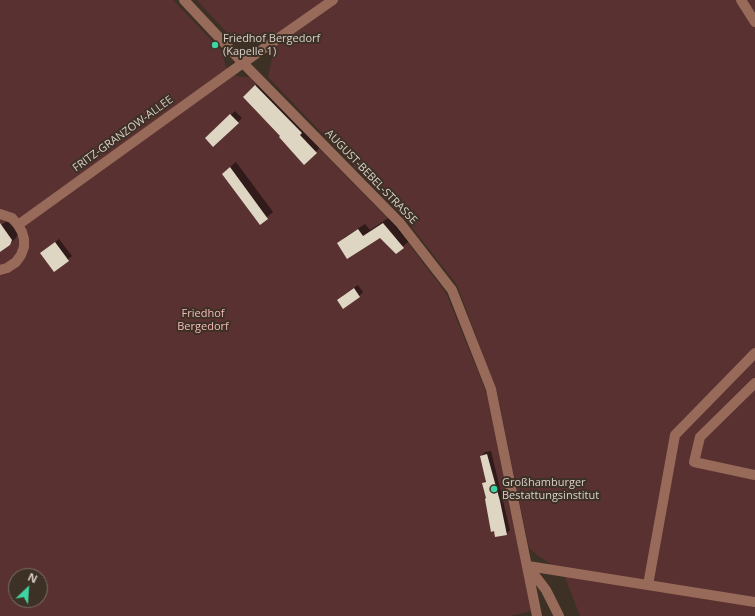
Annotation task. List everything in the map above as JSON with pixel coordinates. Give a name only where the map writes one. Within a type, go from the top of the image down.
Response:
[{"type":"street","name":"AUGUST-BEBEL-STRASSE","points":[[184,0],[243,63],[400,222],[452,290],[491,389],[537,616]]},
{"type":"street","name":"FRITZ-GRANZOW-ALLEE","points":[[18,224],[333,0]]},
{"type":"street","points":[[742,0],[755,22]]},
{"type":"street","points":[[0,214],[12,218],[18,224],[24,239],[24,247],[21,255],[12,265],[0,270]]},
{"type":"street","points":[[648,585],[675,435],[755,353]]},
{"type":"street","points":[[755,383],[700,437],[694,462],[755,475]]},
{"type":"street","name":"AUGUST-BEBEL-STRASSE","points":[[528,566],[546,590],[559,616]]},
{"type":"street","points":[[528,566],[755,602]]},
{"type":"green space","name":"Friedhof Bergedorf","points":[[0,0],[173,0],[224,53],[226,67],[236,76],[249,77],[395,226],[446,293],[487,394],[531,611],[510,616],[0,616]]},
{"type":"green space","points":[[197,0],[755,0],[755,616],[580,616],[563,572],[529,548],[497,392],[457,285],[406,220],[268,77],[272,58],[267,43],[253,35],[229,35]]},
{"type":"building","points":[[255,85],[302,133],[300,135],[317,153],[304,165],[279,137],[280,136],[243,97]]},
{"type":"building","points":[[230,114],[239,123],[213,147],[205,138]]},
{"type":"building","points":[[230,167],[268,219],[260,225],[222,174]]},
{"type":"building","points":[[0,223],[12,240],[10,245],[0,252]]},
{"type":"building","points":[[383,223],[404,248],[396,254],[380,238],[347,259],[337,243],[358,229],[363,236]]},
{"type":"building","points":[[55,242],[69,261],[54,272],[40,253]]},
{"type":"building","points":[[354,288],[360,297],[343,309],[337,300]]},
{"type":"building","points":[[487,454],[500,501],[507,535],[495,537],[494,531],[491,532],[486,498],[482,483],[486,482],[480,456]]},
{"type":"place","name":"Friedhof Bergedorf (Kapelle 1)","points":[[215,45]]},
{"type":"place","name":"Großhamburger Bestattungsinstitut","points":[[494,489]]}]
